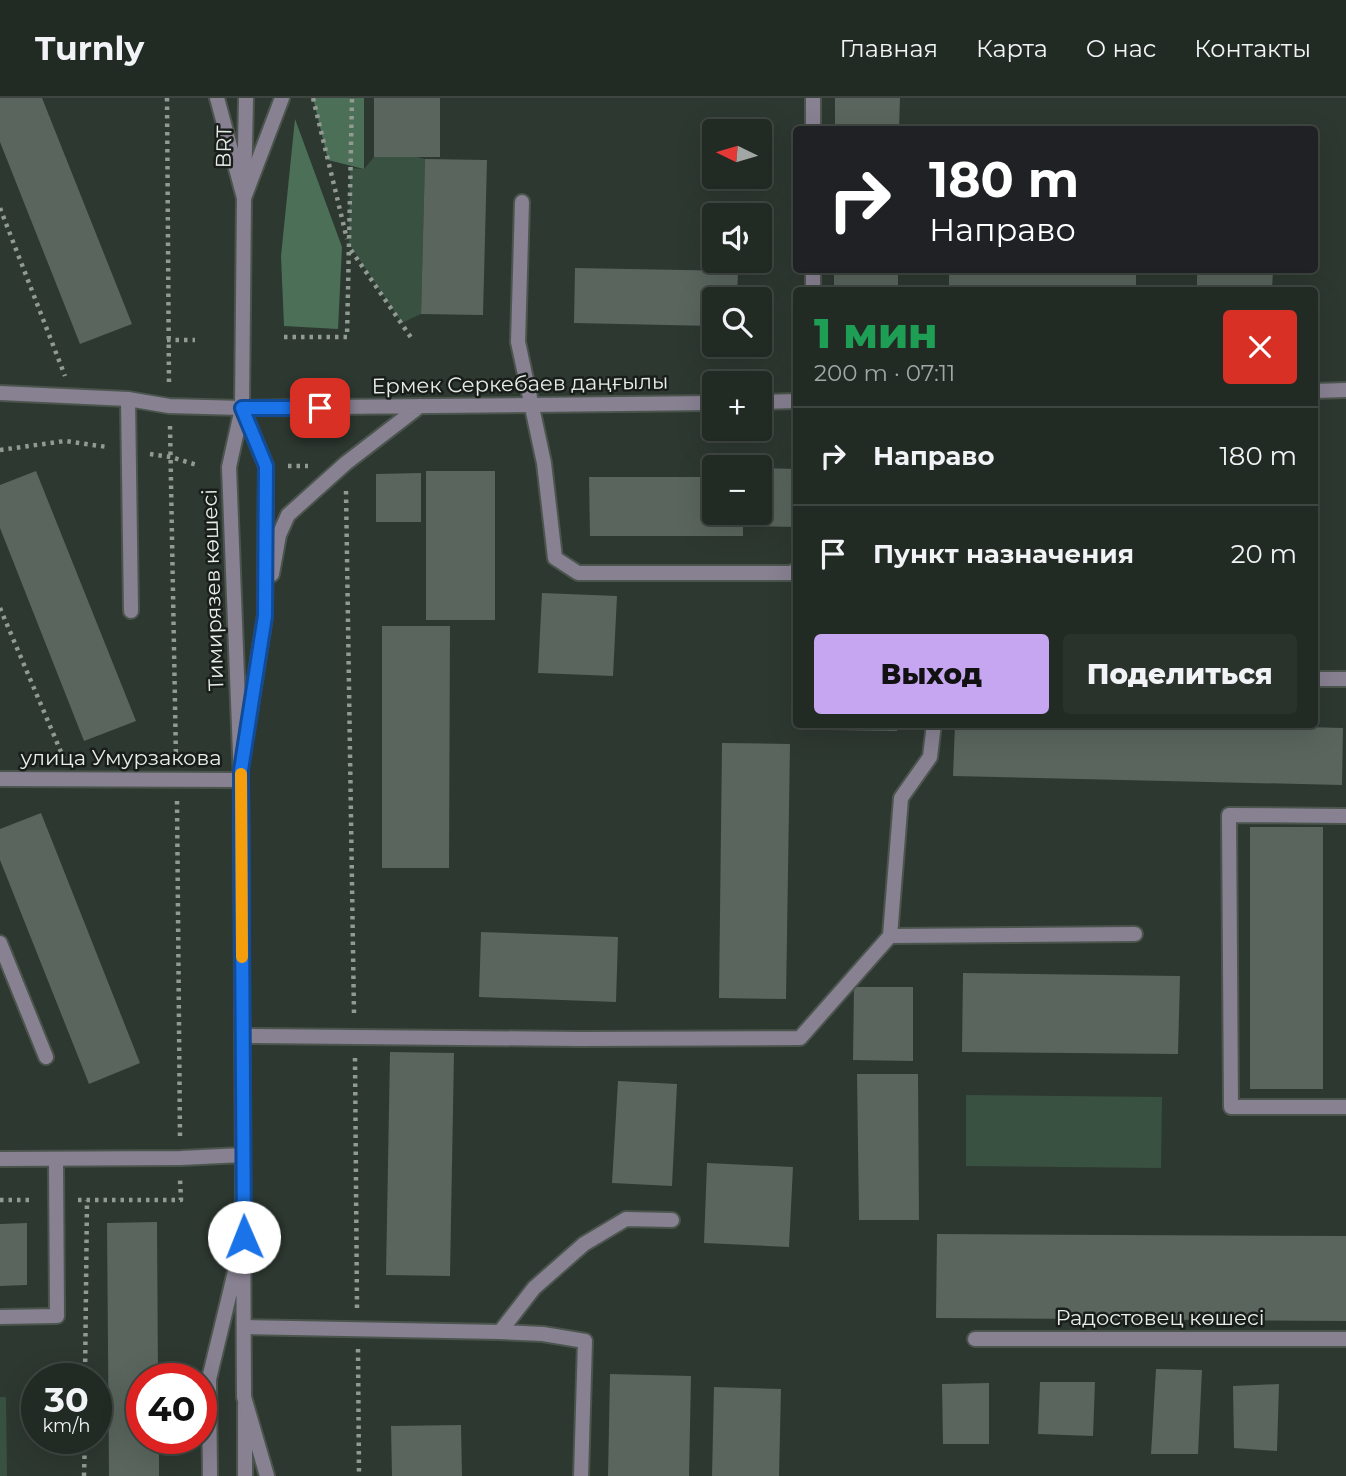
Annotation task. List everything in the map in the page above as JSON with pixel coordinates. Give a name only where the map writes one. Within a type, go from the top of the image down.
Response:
[{"type":"street","name":"Тимирязев көшесі","points":[[217,98],[244,198],[242,408],[229,467],[241,775],[244,1397],[267,1476]]},
{"type":"street","name":"BRT","points":[[244,198],[246,98]]},
{"type":"street","name":"Тимирязев көшесі","points":[[244,198],[282,98]]},
{"type":"street","points":[[813,98],[813,126]]},
{"type":"street","points":[[522,202],[518,342],[544,463],[555,558],[578,573],[793,572]]},
{"type":"street","points":[[1318,391],[1346,390]]},
{"type":"street","name":"Ермек Серкебаев даңғылы","points":[[0,393],[128,399],[169,406],[242,408],[702,403]]},
{"type":"street","points":[[128,399],[131,611]]},
{"type":"street","points":[[772,402],[793,401]]},
{"type":"street","points":[[265,616],[279,535],[288,515],[346,463],[420,406]]},
{"type":"street","name":"Тимирязев көшесі","points":[[241,775],[265,616],[266,466],[242,408]]},
{"type":"street","points":[[1318,679],[1346,679]]},
{"type":"street","points":[[242,1036],[580,1040],[800,1038],[890,936],[901,798],[930,757],[934,728]]},
{"type":"street","name":"улица Умурзакова","points":[[0,779],[176,779],[241,775]]},
{"type":"street","points":[[1346,816],[1229,815],[1231,1107],[1346,1107]]},
{"type":"street","points":[[890,936],[1135,934]]},
{"type":"street","points":[[0,943],[46,1057]]},
{"type":"street","points":[[0,1159],[243,1155]]},
{"type":"street","points":[[0,1317],[57,1316],[56,1159]]},
{"type":"street","points":[[500,1332],[534,1288],[584,1244],[626,1219],[672,1220]]},
{"type":"street","name":"Тимирязев көшесі","points":[[210,1476],[209,1379],[244,1237]]},
{"type":"street","points":[[244,1327],[500,1332],[585,1340],[581,1476]]},
{"type":"street","name":"Радостовец көшесі","points":[[975,1339],[1346,1339]]},
{"type":"street","points":[[244,1397],[245,1476]]},
{"type":"path","points":[[0,1200],[181,1200],[167,340],[167,98]]},
{"type":"path","points":[[313,98],[349,248],[412,338]]},
{"type":"path","points":[[284,337],[347,337],[352,98]]},
{"type":"path","points":[[0,208],[73,396]]},
{"type":"path","points":[[167,340],[195,340]]},
{"type":"path","points":[[0,450],[65,441],[171,457],[197,465]]},
{"type":"path","points":[[279,466],[312,466]]},
{"type":"path","points":[[346,490],[359,1476]]},
{"type":"path","points":[[0,608],[73,779]]},
{"type":"path","points":[[85,1363],[87,1200]]},
{"type":"path","points":[[84,1476],[85,1454]]},
{"type":"green space","points":[[313,98],[364,98],[364,169],[328,160]]},
{"type":"green space","points":[[295,119],[342,247],[338,329],[284,326],[281,256]]},
{"type":"green space","points":[[374,157],[425,159],[421,314],[402,323],[349,244],[350,168],[364,169]]},
{"type":"green space","points":[[966,1095],[1162,1097],[1161,1168],[966,1166]]},
{"type":"green space","points":[[0,1397],[6,1397],[7,1476],[0,1476]]},
{"type":"building","points":[[0,98],[42,98],[132,324],[80,344],[0,142]]},
{"type":"building","points":[[374,98],[440,98],[440,157],[374,157]]},
{"type":"building","points":[[835,98],[900,98],[899,126],[835,126]]},
{"type":"building","points":[[425,159],[487,160],[483,315],[421,314]]},
{"type":"building","points":[[575,268],[738,273],[737,287],[702,287],[702,326],[574,323]]},
{"type":"building","points":[[834,273],[898,273],[898,287],[834,287]]},
{"type":"building","points":[[949,273],[1136,273],[1136,287],[949,287]]},
{"type":"building","points":[[1197,273],[1273,273],[1272,287],[1197,287]]},
{"type":"building","points":[[772,468],[793,469],[793,527],[749,526],[772,525]]},
{"type":"building","points":[[36,471],[136,721],[84,741],[0,528],[0,485]]},
{"type":"building","points":[[426,471],[495,471],[495,620],[426,620]]},
{"type":"building","points":[[421,473],[421,522],[376,522],[376,474]]},
{"type":"building","points":[[589,477],[702,477],[702,525],[743,525],[743,536],[590,536]]},
{"type":"building","points":[[542,593],[617,596],[613,676],[538,673]]},
{"type":"building","points":[[382,626],[450,626],[449,868],[382,868]]},
{"type":"building","points":[[832,728],[897,728],[897,731]]},
{"type":"building","points":[[955,728],[1343,728],[1342,785],[953,776]]},
{"type":"building","points":[[722,743],[790,744],[786,999],[719,998]]},
{"type":"building","points":[[41,813],[140,1063],[89,1084],[0,860],[0,829]]},
{"type":"building","points":[[1250,827],[1323,827],[1323,1089],[1250,1089]]},
{"type":"building","points":[[481,932],[618,937],[616,1002],[479,997]]},
{"type":"building","points":[[963,973],[1180,976],[1178,1054],[962,1052]]},
{"type":"building","points":[[854,987],[913,987],[913,1061],[853,1060]]},
{"type":"building","points":[[390,1052],[454,1053],[450,1276],[386,1275]]},
{"type":"building","points":[[857,1074],[918,1074],[919,1220],[859,1220]]},
{"type":"building","points":[[618,1081],[677,1084],[672,1186],[612,1183]]},
{"type":"building","points":[[707,1163],[793,1167],[789,1247],[704,1243]]},
{"type":"building","points":[[157,1222],[158,1363],[126,1363],[126,1454],[159,1454],[159,1476],[109,1476],[109,1454],[112,1454],[112,1363],[108,1363],[107,1223]]},
{"type":"building","points":[[27,1223],[27,1285],[0,1286],[0,1224]]},
{"type":"building","points":[[937,1234],[1346,1236],[1346,1321],[936,1318]]},
{"type":"building","points":[[1156,1369],[1202,1370],[1198,1454],[1151,1454]]},
{"type":"building","points":[[610,1374],[691,1376],[689,1476],[608,1476]]},
{"type":"building","points":[[1040,1382],[1095,1382],[1093,1436],[1038,1434]]},
{"type":"building","points":[[989,1383],[989,1444],[943,1444],[942,1384]]},
{"type":"building","points":[[1279,1384],[1277,1451],[1234,1448],[1233,1386]]},
{"type":"building","points":[[714,1387],[781,1389],[779,1476],[712,1476]]},
{"type":"building","points":[[461,1425],[462,1476],[392,1476],[391,1426]]},
{"type":"slow traffic","points":[[241,774],[242,957]]},
{"type":"route","points":[[244,1237],[241,770],[265,616],[266,466],[242,408],[320,408]]}]
